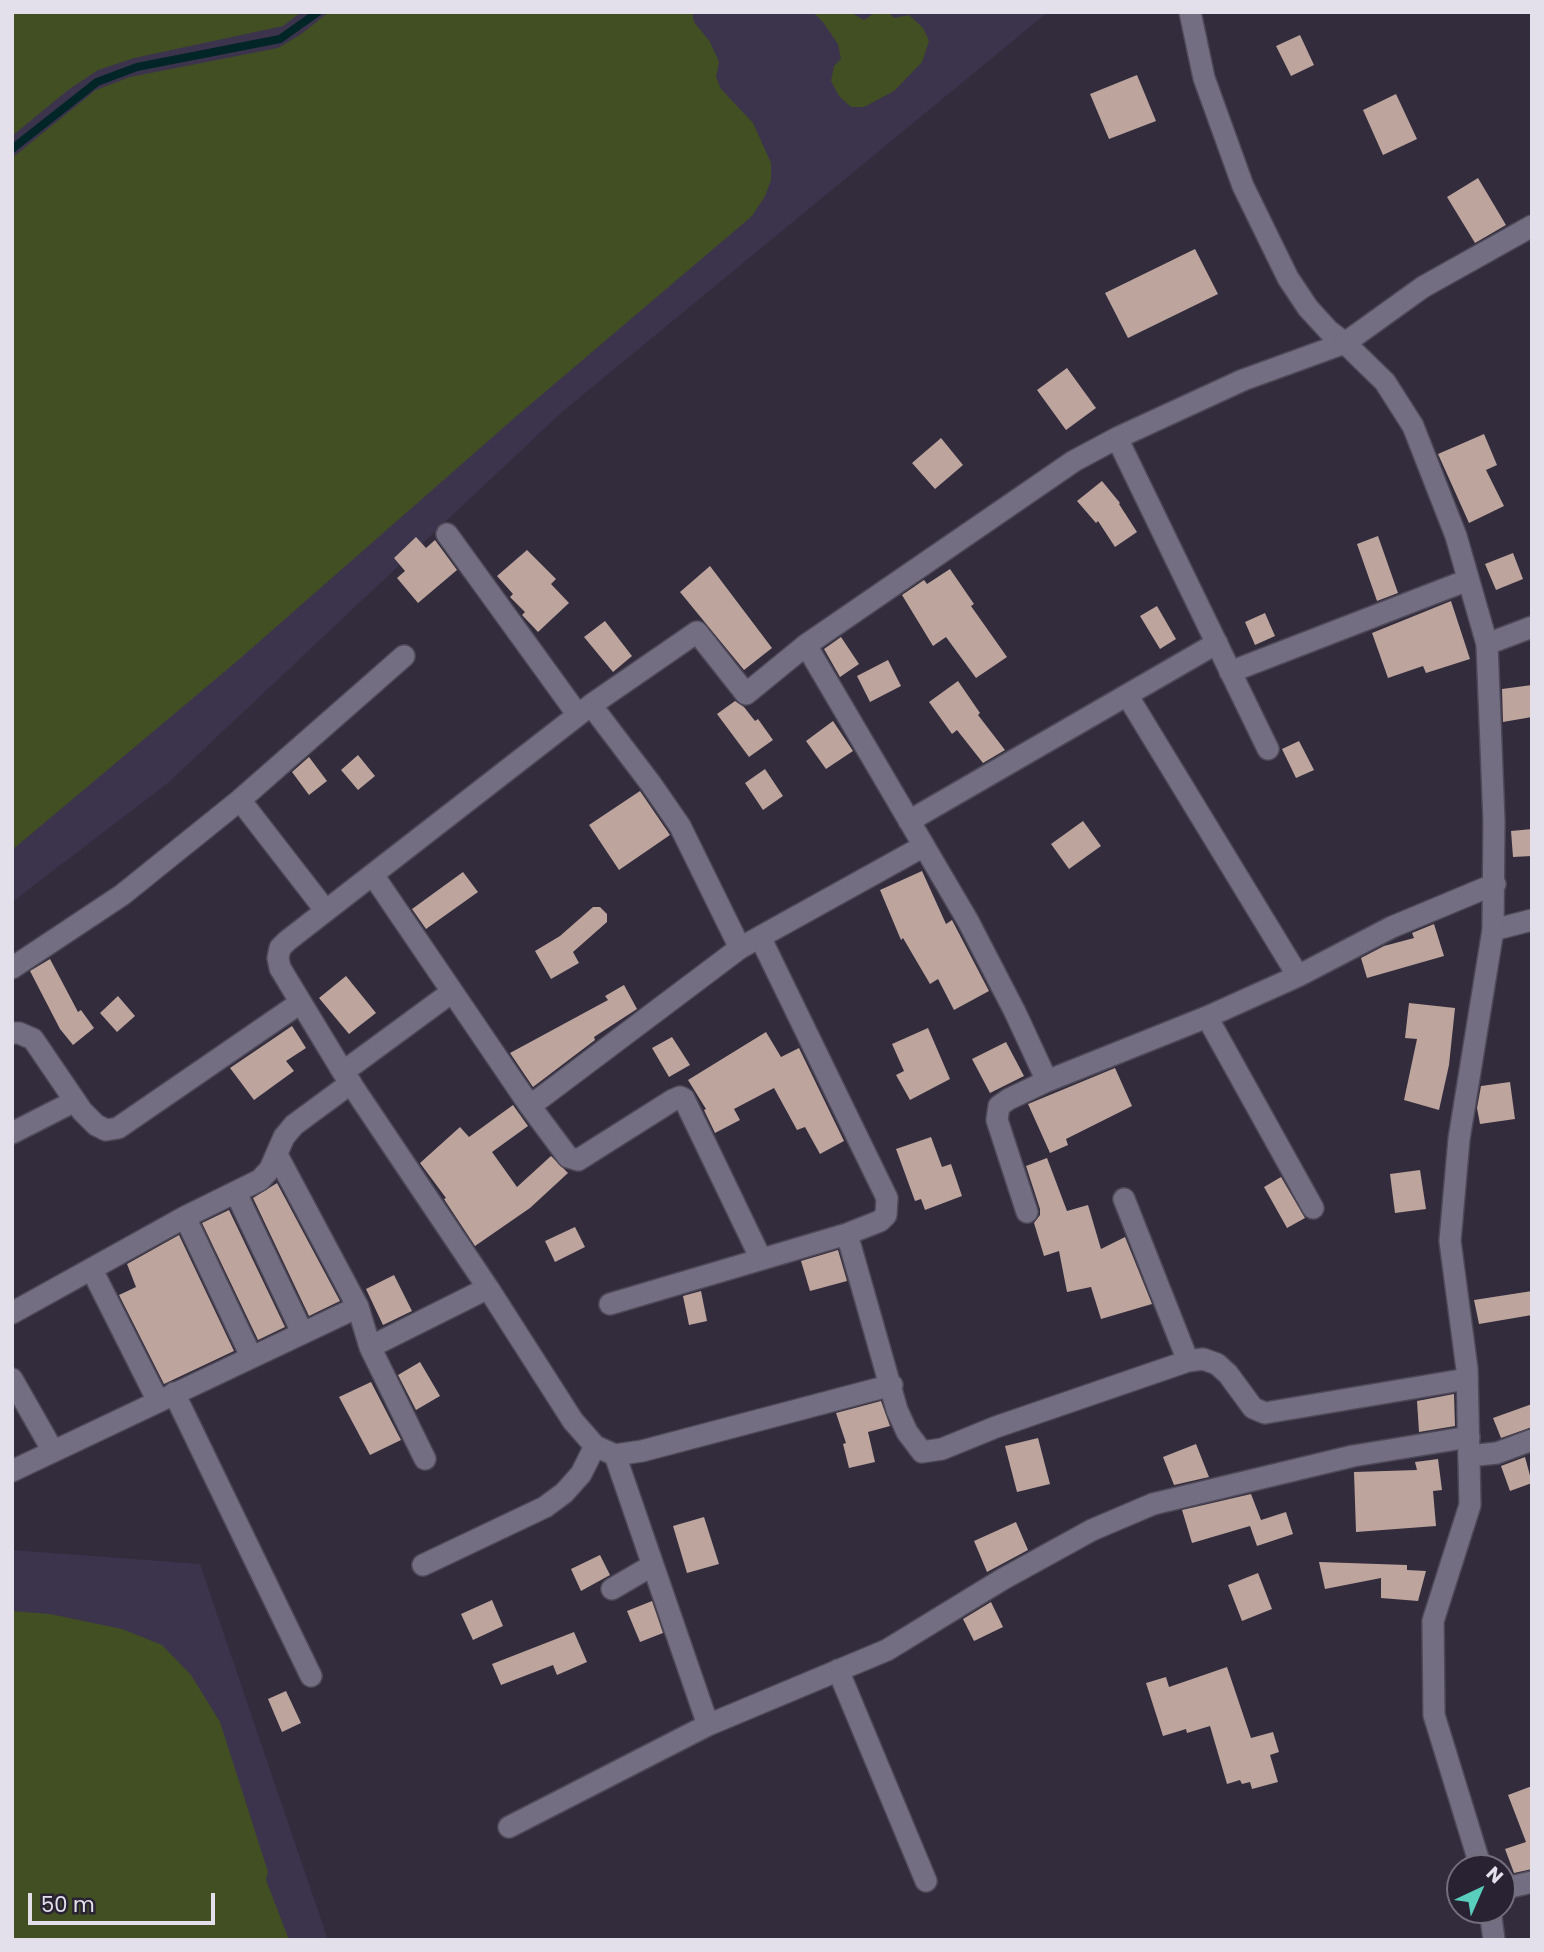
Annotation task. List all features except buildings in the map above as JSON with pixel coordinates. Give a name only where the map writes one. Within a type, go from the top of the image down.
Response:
[{"type":"street","points":[[1190,12],[1204,78],[1243,186],[1287,278],[1308,308],[1385,382],[1413,426],[1456,536],[1488,644],[1493,930],[1459,1139],[1450,1241],[1467,1378],[1470,1505],[1433,1621],[1434,1715],[1476,1854]]},
{"type":"street","points":[[892,1385],[655,1447],[615,1455],[595,1446],[573,1421],[488,1288],[347,1078],[280,968],[280,948],[584,710],[697,632],[746,694],[806,645],[1074,461],[1117,438],[1243,380],[1345,343],[1423,287],[1532,226]]},
{"type":"street","points":[[1117,438],[1268,749]]},
{"type":"street","points":[[447,534],[584,710],[651,784],[680,826],[740,948]]},
{"type":"street","points":[[1230,672],[1468,580]]},
{"type":"street","points":[[1488,644],[1532,627]]},
{"type":"street","points":[[909,821],[1217,643]]},
{"type":"street","points":[[806,645],[968,921],[1047,1081]]},
{"type":"street","points":[[12,968],[122,895],[240,800],[404,656]]},
{"type":"street","points":[[1127,695],[1298,976]]},
{"type":"street","points":[[240,800],[326,911]]},
{"type":"street","points":[[530,1106],[740,948],[924,846]]},
{"type":"street","points":[[373,874],[530,1106],[568,1157],[576,1161],[673,1100],[680,1097],[684,1099],[761,1259]]},
{"type":"street","points":[[1027,1212],[997,1119],[999,1106],[1009,1098],[1207,1017],[1298,976],[1392,927],[1494,884]]},
{"type":"street","points":[[1493,930],[1532,920]]},
{"type":"street","points":[[610,1304],[847,1234],[880,1221],[886,1215],[887,1198],[760,937]]},
{"type":"street","points":[[12,1313],[185,1217],[260,1180],[270,1169],[284,1137],[294,1125],[452,992]]},
{"type":"street","points":[[12,1033],[33,1039],[82,1111],[96,1125],[106,1130],[118,1128],[300,1003]]},
{"type":"street","points":[[1207,1017],[1312,1208]]},
{"type":"street","points":[[12,1133],[75,1101]]},
{"type":"street","points":[[277,1155],[358,1307],[370,1347],[425,1459]]},
{"type":"street","points":[[236,1193],[302,1332]]},
{"type":"street","points":[[1124,1199],[1188,1361]]},
{"type":"street","points":[[185,1217],[251,1356]]},
{"type":"street","points":[[847,1234],[897,1410],[907,1432],[922,1452],[1188,1361],[1203,1359],[1217,1364],[1228,1374],[1253,1408],[1265,1413],[1467,1378]]},
{"type":"street","points":[[92,1270],[166,1397],[311,1676]]},
{"type":"street","points":[[370,1347],[488,1288]]},
{"type":"street","points":[[12,1471],[358,1307]]},
{"type":"street","points":[[12,1379],[52,1451]]},
{"type":"street","points":[[509,1827],[708,1726],[887,1650],[1003,1579],[1092,1530],[1153,1504],[1353,1456],[1469,1447],[1497,1453],[1532,1440]]},
{"type":"street","points":[[423,1565],[545,1507],[564,1493],[581,1474],[595,1446]]},
{"type":"street","points":[[615,1455],[708,1726]]},
{"type":"street","points":[[612,1589],[653,1565]]},
{"type":"street","points":[[838,1670],[926,1881]]},
{"type":"shaded area","points":[[12,12],[1048,12],[562,412],[168,783],[12,902]]},
{"type":"shaded area","points":[[12,1550],[200,1564],[328,1940],[12,1940]]},
{"type":"green space","points":[[12,12],[301,12],[283,26],[134,58],[98,70],[68,90],[12,136]]},
{"type":"green space","points":[[329,12],[692,12],[694,22],[710,42],[719,62],[716,77],[721,89],[753,123],[771,163],[771,180],[765,196],[752,216],[512,420],[236,662],[12,850],[12,158],[96,90],[130,77],[278,48]]},
{"type":"green space","points":[[813,12],[850,12],[864,20],[876,12],[888,12],[894,18],[909,15],[923,28],[929,41],[922,62],[894,91],[864,107],[851,107],[839,96],[831,81],[834,66],[841,59],[838,44]]},
{"type":"green space","points":[[12,1611],[50,1614],[122,1629],[162,1645],[191,1675],[220,1722],[268,1872],[266,1880],[289,1940],[12,1940]]},
{"type":"waterway","points":[[12,149],[97,82],[137,67],[280,39],[318,12]]}]
